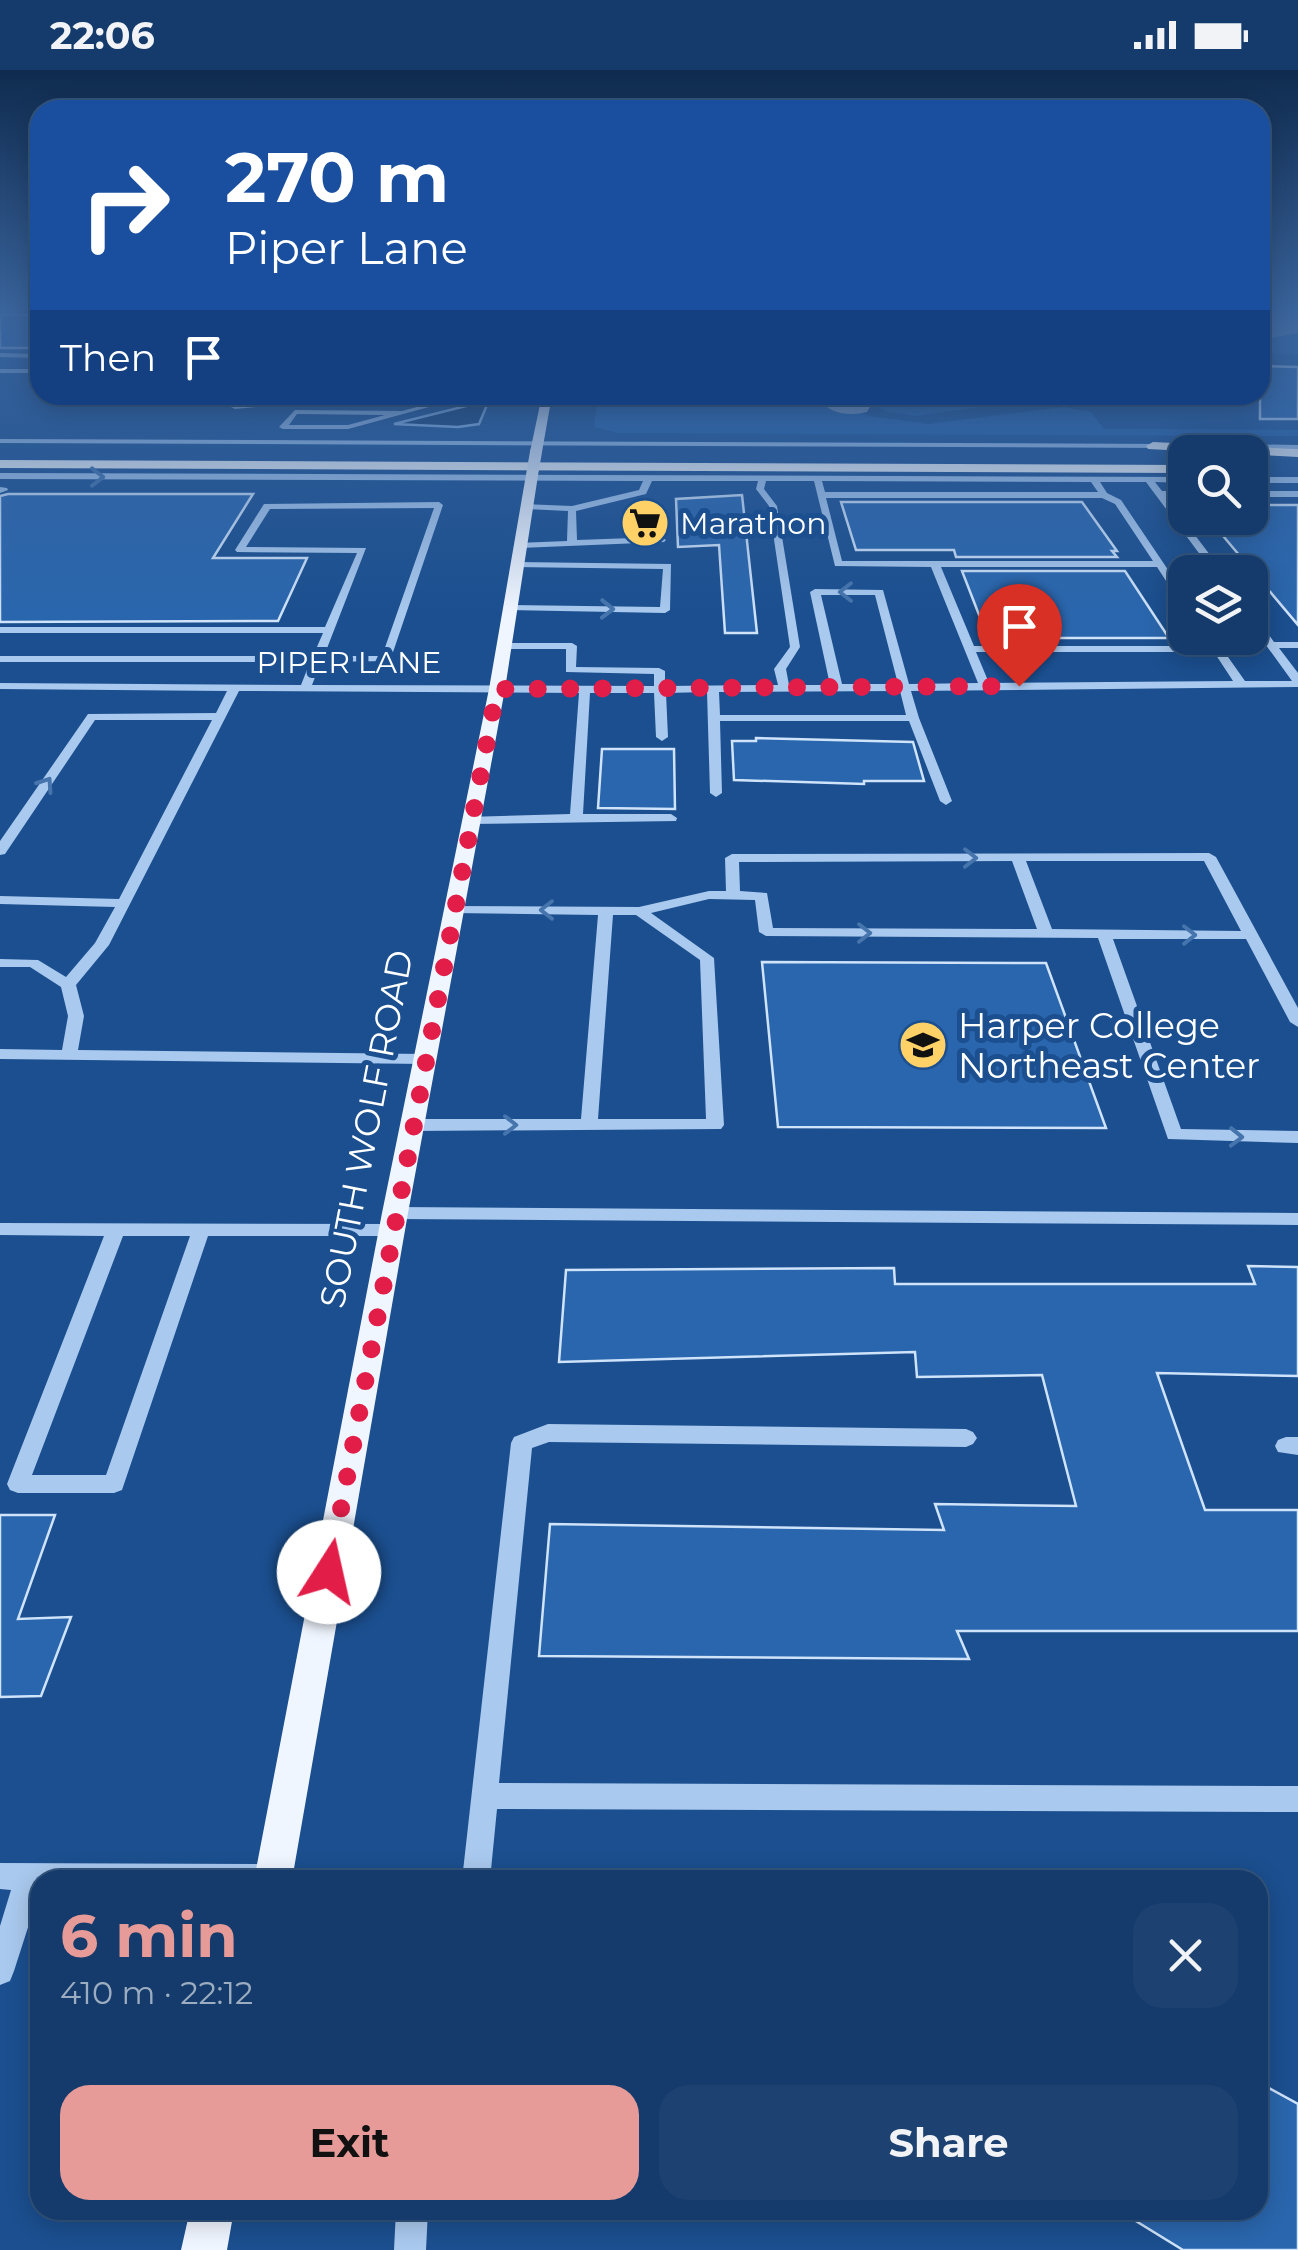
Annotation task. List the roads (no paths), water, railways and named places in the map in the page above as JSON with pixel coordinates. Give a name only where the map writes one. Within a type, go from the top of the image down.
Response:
[{"type":"highway","points":[[1153,446],[1298,453]]},
{"type":"highway","points":[[1268,457],[1298,453]]},
{"type":"highway","points":[[0,456],[1168,460]]},
{"type":"highway","points":[[0,464],[1168,469]]},
{"type":"highway","points":[[1268,469],[1298,469]]},
{"type":"main road","name":"SOUTH WOLF ROAD","points":[[274,1870],[393,1221],[497,689],[544,412]]},
{"type":"main road","points":[[204,2250],[210,2220]]},
{"type":"street","points":[[403,413],[295,412],[283,427],[348,427],[403,413],[408,412]]},
{"type":"street","points":[[0,441],[1153,446]]},
{"type":"street","points":[[0,476],[532,473],[648,478],[1168,480]]},
{"type":"street","points":[[526,506],[572,508],[643,492],[648,478]]},
{"type":"street","points":[[764,478],[760,489],[772,506],[796,647],[780,669],[784,689]]},
{"type":"street","points":[[817,478],[838,564],[1160,564]]},
{"type":"street","points":[[1093,479],[1104,495]]},
{"type":"street","points":[[1149,480],[1205,555]]},
{"type":"street","points":[[1268,480],[1298,480]]},
{"type":"street","points":[[1160,494],[1168,494]]},
{"type":"street","points":[[1268,494],[1298,494]]},
{"type":"street","points":[[821,495],[1104,495],[1118,502],[1168,576]]},
{"type":"street","points":[[0,659],[317,659],[386,659],[439,505],[267,506],[240,550],[362,550],[330,630],[317,659],[306,687]]},
{"type":"street","points":[[572,508],[572,542]]},
{"type":"street","points":[[520,545],[661,540]]},
{"type":"street","points":[[935,564],[984,687]]},
{"type":"street","points":[[510,608],[666,610],[668,566],[517,565]]},
{"type":"street","points":[[838,688],[815,592],[879,592],[913,718],[946,801]]},
{"type":"street","points":[[0,630],[330,630]]},
{"type":"street","points":[[1268,640],[1298,683]]},
{"type":"street","points":[[1271,644],[1298,645]]},
{"type":"street","points":[[504,646],[572,646],[570,670],[659,672],[662,737]]},
{"type":"street","points":[[969,649],[1168,649]]},
{"type":"street","points":[[1221,655],[1240,684]]},
{"type":"street","name":"PIPER LANE","points":[[0,686],[713,690],[1298,683]]},
{"type":"street","points":[[68,985],[102,945],[235,687]]},
{"type":"street","points":[[576,818],[585,690]]},
{"type":"street","points":[[713,690],[716,793]]},
{"type":"street","points":[[0,852],[92,716],[220,717]]},
{"type":"street","points":[[714,718],[913,718]]},
{"type":"street","points":[[471,820],[671,818]]},
{"type":"street","points":[[734,896],[732,858],[1209,857],[1298,1022]]},
{"type":"street","points":[[1018,858],[1046,934]]},
{"type":"street","points":[[454,910],[639,910],[710,896],[762,896],[766,932],[1249,935]]},
{"type":"street","points":[[0,900],[124,903]]},
{"type":"street","points":[[589,1125],[606,910]]},
{"type":"street","points":[[412,1125],[715,1125],[707,958],[639,910]]},
{"type":"street","points":[[1104,934],[1174,1135],[1298,1137]]},
{"type":"street","points":[[0,963],[33,963],[68,985],[76,1016],[69,1055]]},
{"type":"street","points":[[0,1054],[425,1059]]},
{"type":"street","points":[[0,1229],[202,1230],[393,1221],[1298,1219]]},
{"type":"street","points":[[116,1229],[18,1484],[114,1484],[202,1230]]},
{"type":"street","points":[[477,1870],[522,1443],[548,1433],[966,1438]]},
{"type":"street","points":[[485,1796],[1298,1799]]},
{"type":"street","points":[[0,1876],[29,1876],[0,1971]]},
{"type":"street","points":[[410,2250],[412,2220]]},
{"type":"place","name":"Marathon","points":[[645,523]]},
{"type":"place","name":"Harper College Northeast Center","points":[[923,1045]]}]
